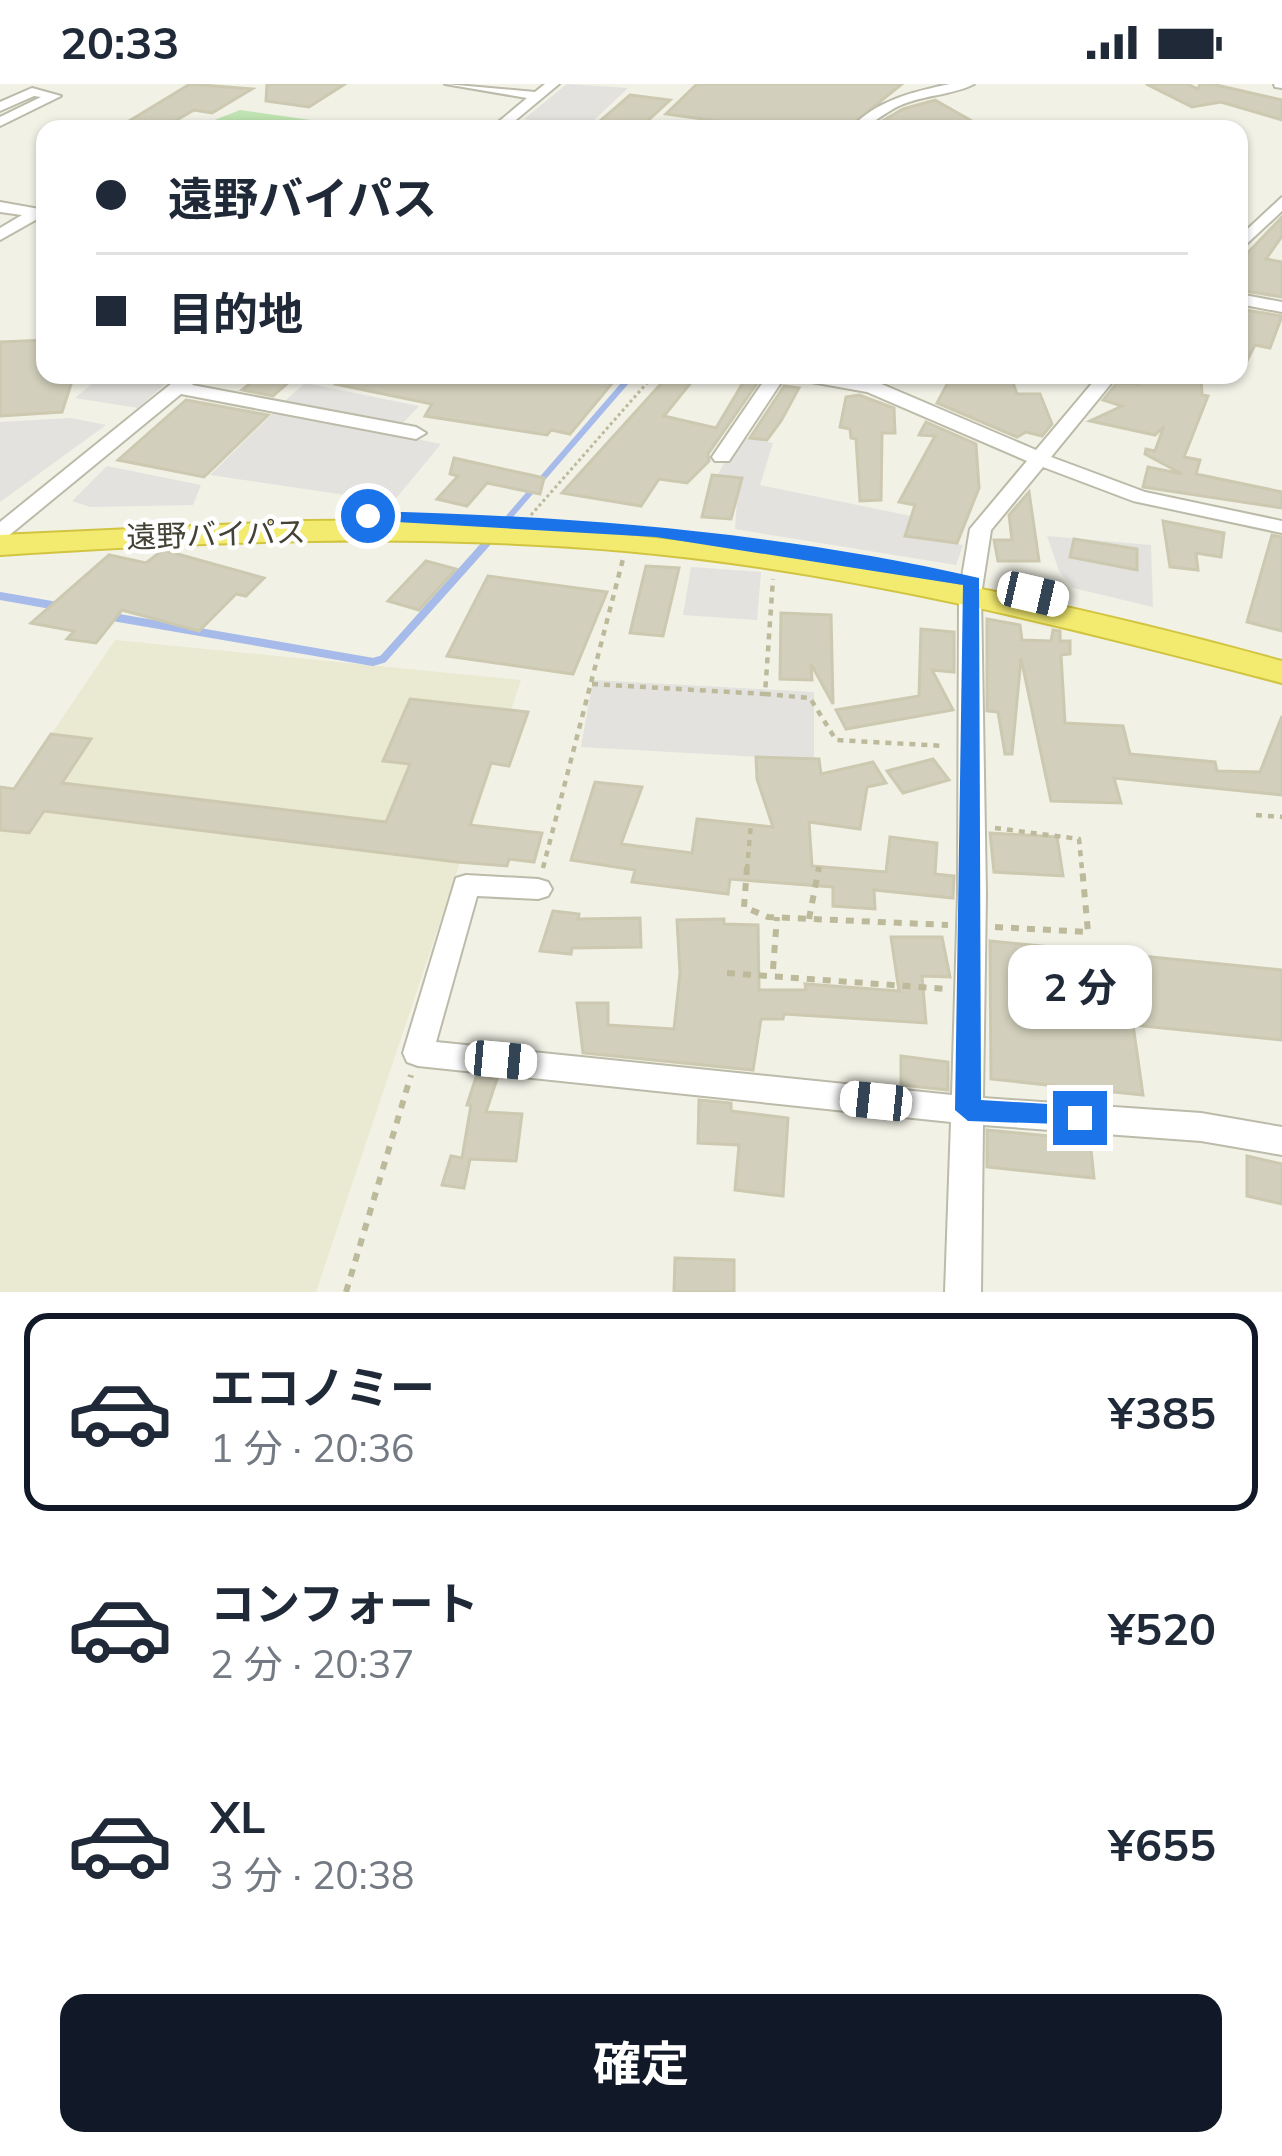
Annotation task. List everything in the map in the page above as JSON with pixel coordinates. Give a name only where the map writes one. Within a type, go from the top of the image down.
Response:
[{"type":"highway","name":"遠野バイパス","points":[[1,534],[290,516],[525,521],[756,544],[1282,655]]},
{"type":"highway","name":"遠野バイパス","points":[[1,534],[410,530],[627,542],[971,589],[1282,672]]},
{"type":"street","points":[[451,84],[538,96]]},
{"type":"street","points":[[508,120],[553,84]]},
{"type":"street","points":[[866,120],[928,88],[968,84]]},
{"type":"street","points":[[0,107],[32,92],[54,96],[0,122]]},
{"type":"street","points":[[1248,237],[1282,202]]},
{"type":"street","points":[[0,207],[36,213]]},
{"type":"street","points":[[0,235],[36,217]]},
{"type":"street","points":[[1258,227],[1282,232]]},
{"type":"street","points":[[1248,301],[1282,307]]},
{"type":"street","points":[[1,534],[181,384]]},
{"type":"street","points":[[198,384],[416,433]]},
{"type":"street","points":[[722,457],[771,384]]},
{"type":"street","points":[[854,384],[872,387],[1039,460],[1140,496],[1282,527]]},
{"type":"street","points":[[963,1292],[971,926],[971,589],[981,529],[1012,486],[1102,384]]},
{"type":"street","points":[[538,889],[466,884],[418,1052],[968,1110],[1201,1127],[1282,1141]]},
{"type":"path","points":[[525,521],[646,384]]},
{"type":"path","points":[[538,889],[627,542]]},
{"type":"path","points":[[765,694],[775,561]]},
{"type":"path","points":[[592,684],[810,698],[836,740],[971,748]]},
{"type":"path","points":[[1256,814],[1282,817]]},
{"type":"path","points":[[751,823],[744,908],[777,917],[1088,932],[1078,839],[971,825]]},
{"type":"path","points":[[809,919],[819,866]]},
{"type":"path","points":[[773,969],[777,917]]},
{"type":"path","points":[[728,973],[970,991]]},
{"type":"path","points":[[346,1292],[418,1052]]},
{"type":"shaded area","points":[[567,84],[628,88],[594,120],[524,119]]},
{"type":"shaded area","points":[[91,384],[165,384],[138,408],[75,398]]},
{"type":"shaded area","points":[[310,384],[419,406],[401,425],[285,401]]},
{"type":"shaded area","points":[[275,411],[441,444],[393,502],[210,475]]},
{"type":"shaded area","points":[[71,418],[106,425],[0,502],[0,422]]},
{"type":"shaded area","points":[[739,437],[773,443],[760,485],[911,516],[905,536],[963,545],[956,565],[735,529],[738,485],[714,481]]},
{"type":"shaded area","points":[[107,466],[201,485],[193,505],[90,507],[72,501]]},
{"type":"shaded area","points":[[1047,536],[1151,545],[1153,607],[1073,588],[1059,571]]},
{"type":"shaded area","points":[[691,567],[761,572],[757,620],[683,615]]},
{"type":"shaded area","points":[[115,640],[521,680],[316,1292],[0,1292],[0,810]]},
{"type":"shaded area","points":[[593,680],[814,692],[814,760],[581,747]]},
{"type":"green space","points":[[240,110],[311,120],[215,120]]},
{"type":"building","points":[[190,84],[252,89],[212,113],[194,110],[177,120],[131,120]]},
{"type":"building","points":[[267,84],[345,84],[309,107],[266,101]]},
{"type":"building","points":[[697,84],[902,84],[857,120],[710,120],[666,114]]},
{"type":"building","points":[[1146,84],[1187,84],[1198,89],[1200,84],[1212,84],[1282,100],[1282,120],[1221,102],[1192,107]]},
{"type":"building","points":[[630,95],[670,100],[649,120],[601,120]]},
{"type":"building","points":[[935,100],[970,120],[884,120]]},
{"type":"building","points":[[1282,217],[1282,236],[1266,259],[1282,262],[1282,297],[1248,291],[1248,253]]},
{"type":"building","points":[[1248,310],[1282,316],[1270,348],[1255,345],[1248,359]]},
{"type":"building","points":[[36,340],[36,384],[71,384],[62,412],[0,416],[0,342]]},
{"type":"building","points":[[249,384],[287,384],[273,396],[242,390]]},
{"type":"building","points":[[335,384],[612,384],[570,434],[551,430],[547,435],[425,416],[432,404]]},
{"type":"building","points":[[661,384],[690,384],[664,416],[716,428],[742,384],[757,384],[708,454],[709,461],[687,483],[659,479],[641,506],[562,493]]},
{"type":"building","points":[[947,384],[1013,384],[1017,394],[1040,394],[1052,424],[1042,436],[1026,432],[1017,437],[937,403]]},
{"type":"building","points":[[1116,384],[1201,384],[1202,395],[1208,396],[1184,457],[1200,460],[1196,474],[1282,492],[1282,508],[1143,487],[1148,467],[1182,474],[1145,454],[1146,449],[1155,451],[1164,426],[1155,435],[1090,421],[1122,406],[1103,400]]},
{"type":"building","points":[[784,386],[799,388],[781,421],[767,440],[750,438]]},
{"type":"building","points":[[859,395],[894,408],[895,433],[882,433],[881,500],[860,501],[856,439],[851,438],[850,429],[840,427],[846,397]]},
{"type":"building","points":[[186,400],[268,415],[204,477],[118,460]]},
{"type":"building","points":[[926,422],[976,444],[979,488],[957,543],[905,536],[915,505],[899,502],[935,436],[919,435]]},
{"type":"building","points":[[454,458],[544,478],[540,494],[487,483],[467,506],[437,499],[458,476],[450,474]]},
{"type":"building","points":[[712,475],[742,478],[731,519],[702,517]]},
{"type":"building","points":[[1029,492],[1039,561],[998,561],[994,540],[1012,540],[1009,515]]},
{"type":"building","points":[[1163,521],[1224,533],[1221,557],[1196,553],[1198,570],[1170,567]]},
{"type":"building","points":[[1272,535],[1282,537],[1282,631],[1247,622]]},
{"type":"building","points":[[1074,539],[1137,549],[1137,570],[1070,557]]},
{"type":"building","points":[[163,550],[264,578],[246,596],[236,594],[199,631],[122,610],[96,643],[67,639],[74,631],[31,623],[109,555],[146,563]]},
{"type":"building","points":[[426,561],[456,569],[419,610],[388,601]]},
{"type":"building","points":[[646,566],[679,568],[663,636],[630,633]]},
{"type":"building","points":[[488,576],[607,592],[573,674],[447,656]]},
{"type":"building","points":[[781,613],[831,615],[833,704],[811,664],[812,680],[780,679]]},
{"type":"building","points":[[987,619],[1020,625],[1022,640],[1051,641],[1053,630],[1060,631],[1060,641],[1070,641],[1070,654],[1061,655],[1065,723],[1123,726],[1130,754],[1215,762],[1217,771],[1260,772],[1282,716],[1282,795],[1114,778],[1121,803],[1051,801],[1021,658],[1012,754],[1005,754],[998,712],[987,711]]},
{"type":"building","points":[[921,629],[954,632],[954,672],[932,670],[953,710],[846,729],[836,710],[919,696]]},
{"type":"building","points":[[410,699],[528,712],[509,766],[491,763],[470,825],[542,833],[534,862],[509,859],[507,866],[457,862],[44,811],[29,833],[0,830],[0,787],[14,789],[51,734],[91,739],[62,783],[386,822],[410,764],[383,761]]},
{"type":"building","points":[[756,757],[819,759],[821,774],[873,762],[886,783],[867,787],[860,829],[809,822],[812,866],[886,872],[890,837],[937,843],[935,874],[954,876],[953,898],[874,890],[875,909],[833,906],[833,887],[730,879],[728,894],[632,882],[635,870],[571,860],[595,782],[642,787],[621,844],[692,853],[697,819],[773,827],[757,779]]},
{"type":"building","points":[[933,759],[949,780],[903,793],[887,771]]},
{"type":"building","points":[[990,833],[1057,837],[1063,876],[994,872]]},
{"type":"building","points":[[553,911],[579,914],[578,919],[640,918],[641,947],[572,948],[571,954],[540,951]]},
{"type":"building","points":[[724,919],[724,924],[758,925],[759,990],[806,990],[805,984],[899,991],[891,937],[942,937],[950,977],[922,976],[926,1023],[784,1014],[783,1019],[761,1019],[753,1070],[583,1053],[577,1003],[608,1003],[608,1025],[674,1029],[680,973],[677,920]]},
{"type":"building","points":[[990,941],[1282,970],[1282,1040],[1133,1025],[1143,1095],[991,1079]]},
{"type":"building","points":[[901,1056],[948,1062],[948,1090],[901,1085]]},
{"type":"building","points":[[476,1077],[497,1079],[486,1112],[522,1114],[516,1161],[470,1159],[464,1188],[442,1185],[451,1156],[462,1158],[471,1105],[467,1105]]},
{"type":"building","points":[[699,1100],[731,1103],[731,1111],[788,1118],[783,1196],[735,1190],[739,1145],[698,1143]]},
{"type":"building","points":[[987,1130],[1090,1140],[1094,1178],[987,1167]]},
{"type":"building","points":[[1247,1156],[1282,1164],[1282,1204],[1247,1196]]},
{"type":"building","points":[[675,1258],[734,1260],[734,1292],[674,1292]]},
{"type":"waterway","points":[[859,120],[870,109],[946,84]]},
{"type":"waterway","points":[[489,540],[624,384]]},
{"type":"waterway","points":[[107,616],[373,662],[383,659],[492,537]]},
{"type":"waterway","points":[[0,596],[57,606]]},
{"type":"route","points":[[368,516],[494,519],[656,532],[756,544],[972,582],[968,1110],[1080,1118]]}]
